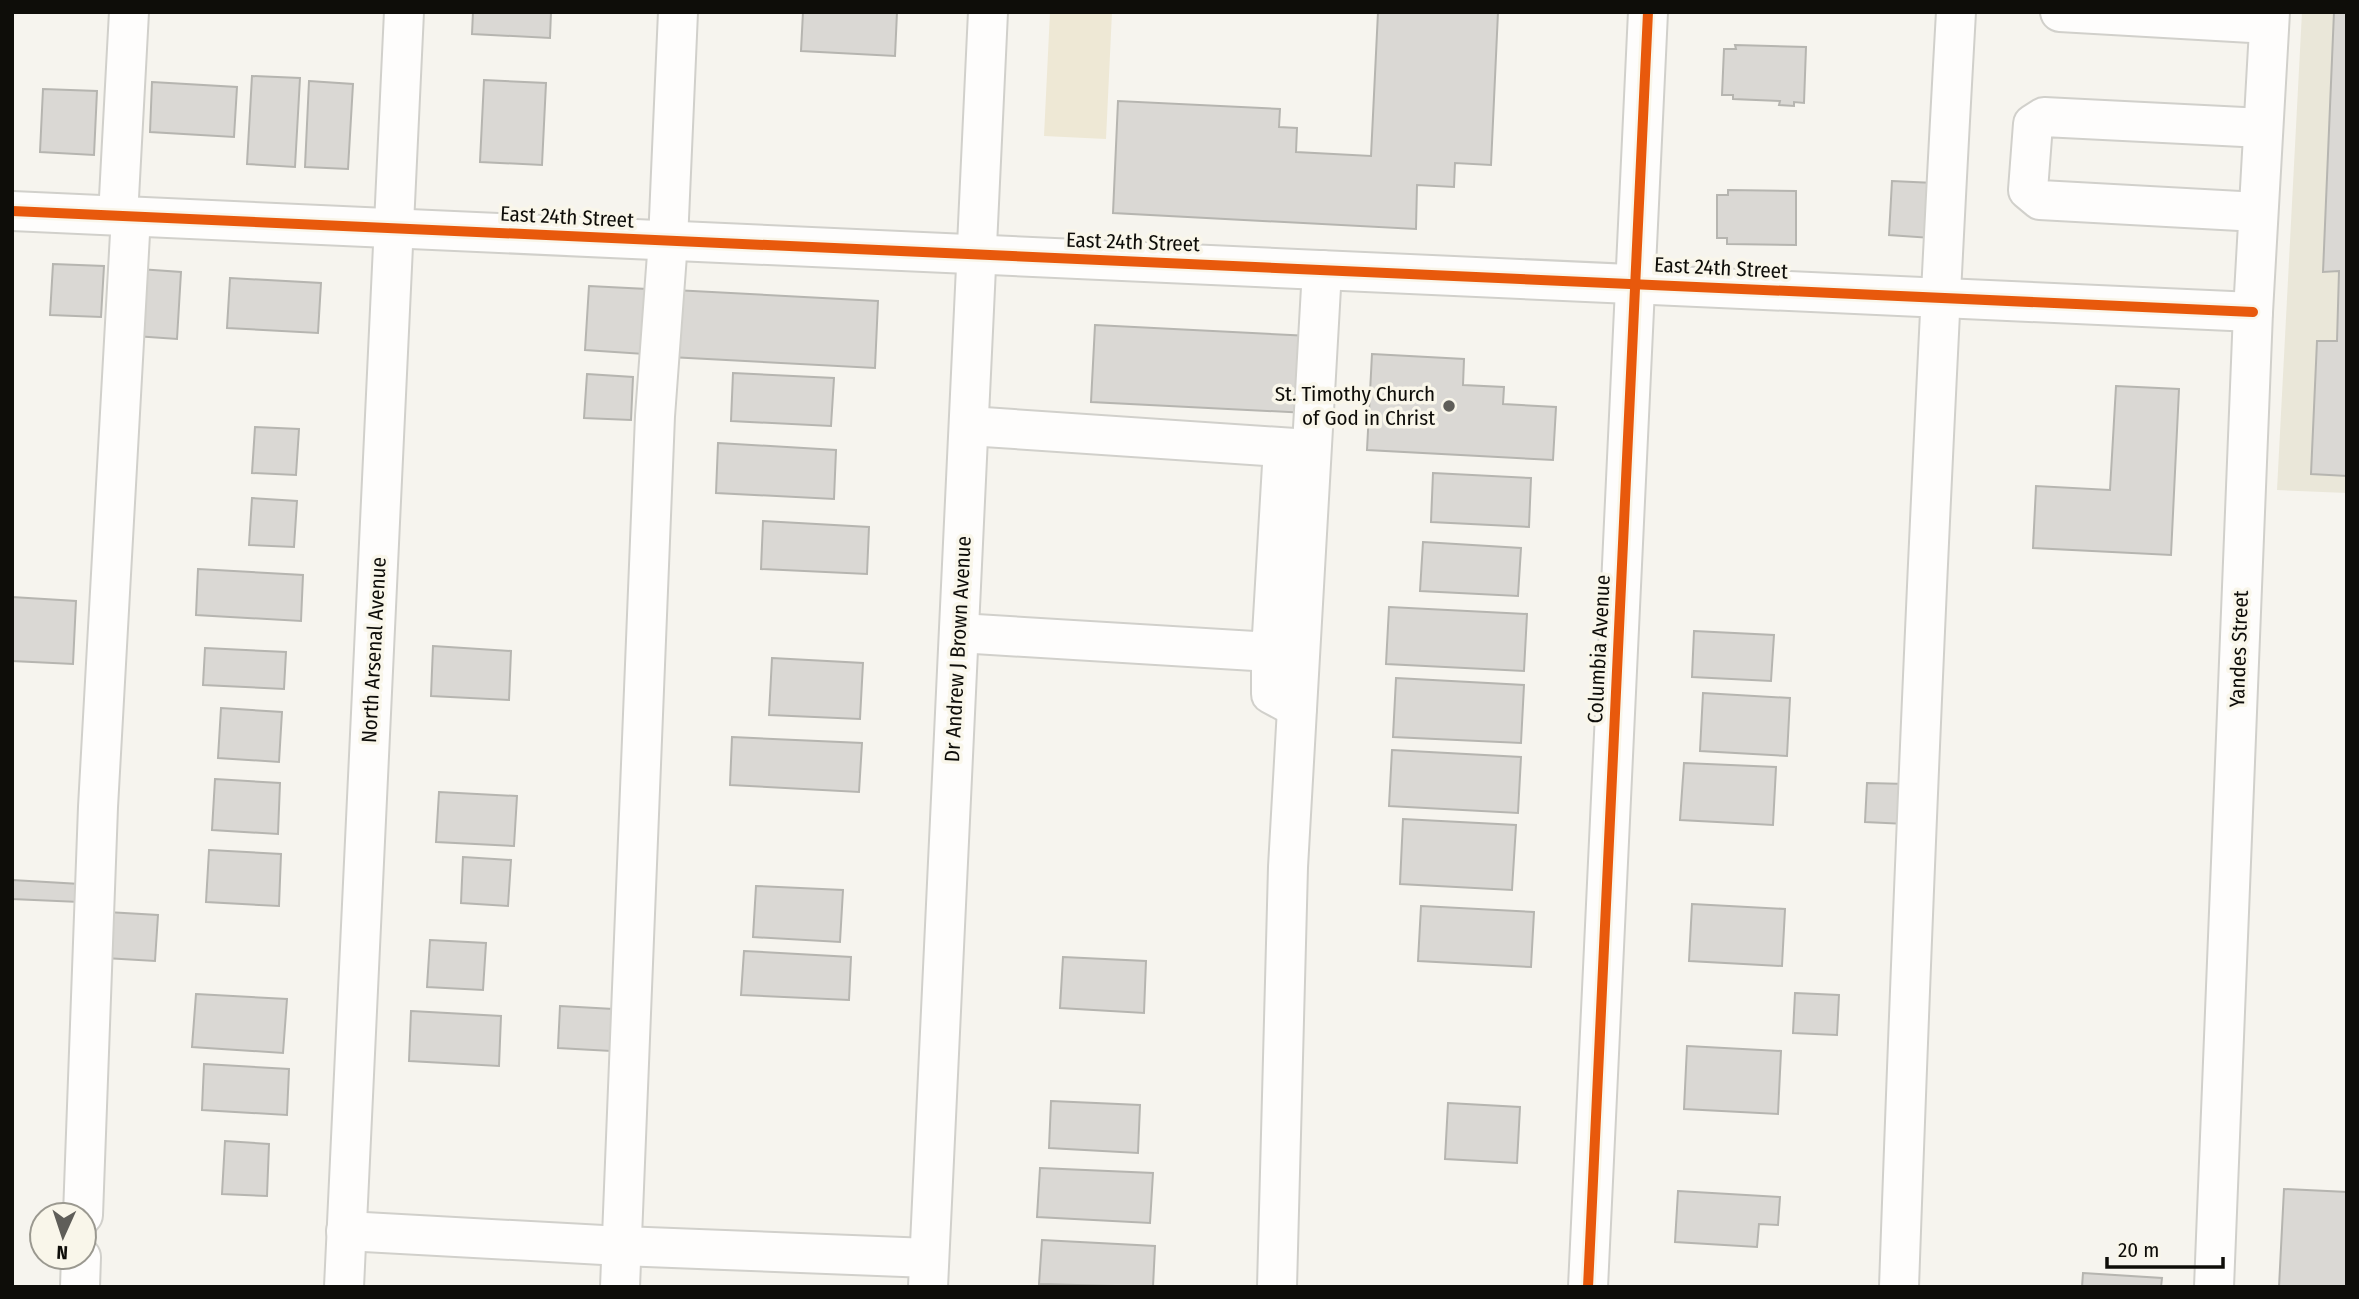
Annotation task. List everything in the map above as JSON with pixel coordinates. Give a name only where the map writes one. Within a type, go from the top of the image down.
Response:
[{"type":"street","points":[[84,1201],[124,216],[129,12]]},
{"type":"street","name":"North Arsenal Avenue","points":[[344,1287],[404,12]]},
{"type":"street","points":[[620,1287],[655,416],[668,241],[678,12]]},
{"type":"street","name":"Dr Andrew J Brown Avenue","points":[[929,1272],[988,12]]},
{"type":"street","name":"Columbia Avenue","points":[[1588,1287],[1648,12]]},
{"type":"street","points":[[1899,1287],[1916,817],[1956,12]]},
{"type":"street","points":[[2060,12],[2270,18]]},
{"type":"street","name":"Yandes Street","points":[[2214,1287],[2253,312],[2270,18]]},
{"type":"street","points":[[2258,212],[2040,200],[2028,190],[2033,124],[2044,117],[2263,128]]},
{"type":"street","name":"East 24th Street","points":[[12,211],[2253,312]]},
{"type":"street","points":[[1297,708],[1271,694],[1271,652],[1322,270]]},
{"type":"street","points":[[969,426],[1297,449]]},
{"type":"street","points":[[1277,1287],[1288,867],[1297,708],[1297,449]]},
{"type":"street","points":[[959,633],[1271,652]]},
{"type":"street","points":[[346,1231],[621,1246],[929,1272]]},
{"type":"shaded area","points":[[1050,12],[1112,12],[1106,139],[1044,136]]},
{"type":"shaded area","points":[[2302,12],[2347,12],[2347,493],[2277,490]]},
{"type":"building","points":[[473,12],[551,12],[550,38],[472,34]]},
{"type":"building","points":[[803,12],[897,12],[895,56],[801,51]]},
{"type":"building","points":[[1378,12],[1498,12],[1491,165],[1455,163],[1454,187],[1417,185],[1416,229],[1113,213],[1118,101],[1280,109],[1279,127],[1297,128],[1296,152],[1371,156]]},
{"type":"building","points":[[2334,12],[2347,12],[2347,476],[2311,474],[2317,341],[2337,341],[2339,271],[2323,272]]},
{"type":"building","points":[[1735,45],[1806,47],[1804,103],[1794,102],[1794,106],[1779,105],[1780,101],[1733,99],[1733,95],[1722,95],[1724,49],[1736,49]]},
{"type":"building","points":[[252,76],[300,78],[295,167],[247,164]]},
{"type":"building","points":[[484,80],[546,83],[542,165],[480,162]]},
{"type":"building","points":[[309,81],[353,84],[348,169],[305,167]]},
{"type":"building","points":[[152,82],[237,87],[234,137],[150,132]]},
{"type":"building","points":[[43,89],[97,91],[94,155],[40,152]]},
{"type":"building","points":[[1892,181],[1934,183],[1931,238],[1889,235]]},
{"type":"building","points":[[1728,190],[1796,191],[1796,245],[1727,244],[1727,238],[1717,238],[1717,195],[1728,195]]},
{"type":"building","points":[[53,264],[104,266],[101,317],[50,315]]},
{"type":"building","points":[[139,269],[181,272],[177,339],[135,336]]},
{"type":"building","points":[[230,278],[321,283],[318,333],[227,328]]},
{"type":"building","points":[[589,286],[647,289],[644,354],[585,350]]},
{"type":"building","points":[[674,290],[878,301],[875,368],[670,357]]},
{"type":"building","points":[[1095,325],[1310,336],[1307,413],[1091,402]]},
{"type":"building","name":"St. Timothy Church of God in Christ","points":[[1372,354],[1464,359],[1463,385],[1504,387],[1503,404],[1556,407],[1553,460],[1367,450]]},
{"type":"building","points":[[733,373],[834,378],[831,426],[731,421]]},
{"type":"building","points":[[587,374],[633,377],[631,420],[584,418]]},
{"type":"building","points":[[2116,386],[2179,389],[2171,555],[2033,548],[2036,486],[2110,490]]},
{"type":"building","points":[[255,427],[299,429],[296,475],[252,473]]},
{"type":"building","points":[[718,443],[836,450],[834,499],[716,493]]},
{"type":"building","points":[[1433,473],[1531,478],[1529,527],[1431,522]]},
{"type":"building","points":[[252,498],[297,501],[294,547],[249,545]]},
{"type":"building","points":[[763,521],[869,527],[867,574],[761,569]]},
{"type":"building","points":[[1423,542],[1521,548],[1518,596],[1420,591]]},
{"type":"building","points":[[198,569],[303,575],[301,621],[196,615]]},
{"type":"building","points":[[12,597],[76,601],[73,664],[12,661]]},
{"type":"building","points":[[1389,607],[1527,614],[1524,671],[1386,664]]},
{"type":"building","points":[[1694,631],[1774,635],[1771,681],[1692,677]]},
{"type":"building","points":[[433,646],[511,651],[509,700],[431,696]]},
{"type":"building","points":[[205,648],[286,652],[284,689],[203,685]]},
{"type":"building","points":[[772,658],[863,663],[860,719],[769,715]]},
{"type":"building","points":[[1396,678],[1524,685],[1521,743],[1393,737]]},
{"type":"building","points":[[1703,693],[1790,698],[1787,756],[1700,751]]},
{"type":"building","points":[[221,708],[282,712],[279,762],[218,758]]},
{"type":"building","points":[[732,737],[862,743],[859,792],[730,785]]},
{"type":"building","points":[[1392,750],[1521,757],[1518,813],[1389,806]]},
{"type":"building","points":[[1684,763],[1776,767],[1773,825],[1680,820]]},
{"type":"building","points":[[215,779],[280,783],[278,834],[212,830]]},
{"type":"building","points":[[1867,783],[1907,784],[1906,824],[1865,822]]},
{"type":"building","points":[[439,792],[517,796],[514,846],[436,842]]},
{"type":"building","points":[[1403,819],[1516,825],[1512,890],[1400,884]]},
{"type":"building","points":[[209,850],[281,854],[279,906],[206,902]]},
{"type":"building","points":[[463,857],[511,860],[508,906],[461,903]]},
{"type":"building","points":[[12,880],[80,884],[79,902],[12,899]]},
{"type":"building","points":[[756,886],[843,890],[840,942],[753,937]]},
{"type":"building","points":[[1692,904],[1785,909],[1782,966],[1689,961]]},
{"type":"building","points":[[1421,906],[1534,912],[1531,967],[1418,961]]},
{"type":"building","points":[[107,912],[158,915],[155,961],[105,958]]},
{"type":"building","points":[[430,940],[486,943],[483,990],[427,987]]},
{"type":"building","points":[[744,951],[851,957],[849,1000],[741,995]]},
{"type":"building","points":[[1063,957],[1146,961],[1144,1013],[1060,1008]]},
{"type":"building","points":[[1795,993],[1839,995],[1837,1035],[1793,1033]]},
{"type":"building","points":[[196,994],[287,999],[283,1053],[192,1047]]},
{"type":"building","points":[[560,1006],[613,1009],[611,1051],[558,1048]]},
{"type":"building","points":[[411,1011],[501,1016],[499,1066],[409,1061]]},
{"type":"building","points":[[1687,1046],[1781,1051],[1778,1114],[1684,1109]]},
{"type":"building","points":[[204,1064],[289,1069],[287,1115],[202,1110]]},
{"type":"building","points":[[1051,1101],[1140,1105],[1138,1153],[1049,1148]]},
{"type":"building","points":[[1448,1103],[1520,1107],[1517,1163],[1445,1159]]},
{"type":"building","points":[[225,1141],[269,1144],[267,1196],[222,1194]]},
{"type":"building","points":[[1040,1168],[1153,1173],[1150,1223],[1037,1217]]},
{"type":"building","points":[[2284,1189],[2347,1192],[2347,1287],[2279,1287]]},
{"type":"building","points":[[1678,1191],[1780,1197],[1778,1225],[1759,1224],[1757,1247],[1675,1242]]},
{"type":"building","points":[[1042,1240],[1155,1246],[1153,1287],[1039,1284]]},
{"type":"building","points":[[2083,1273],[2162,1278],[2161,1287],[2082,1287]]},
{"type":"cycle path","points":[[1588,1287],[1648,12]]},
{"type":"cycle path","points":[[12,211],[2253,312]]},
{"type":"place","name":"St. Timothy Church of God in Christ","points":[[1449,406]]}]
